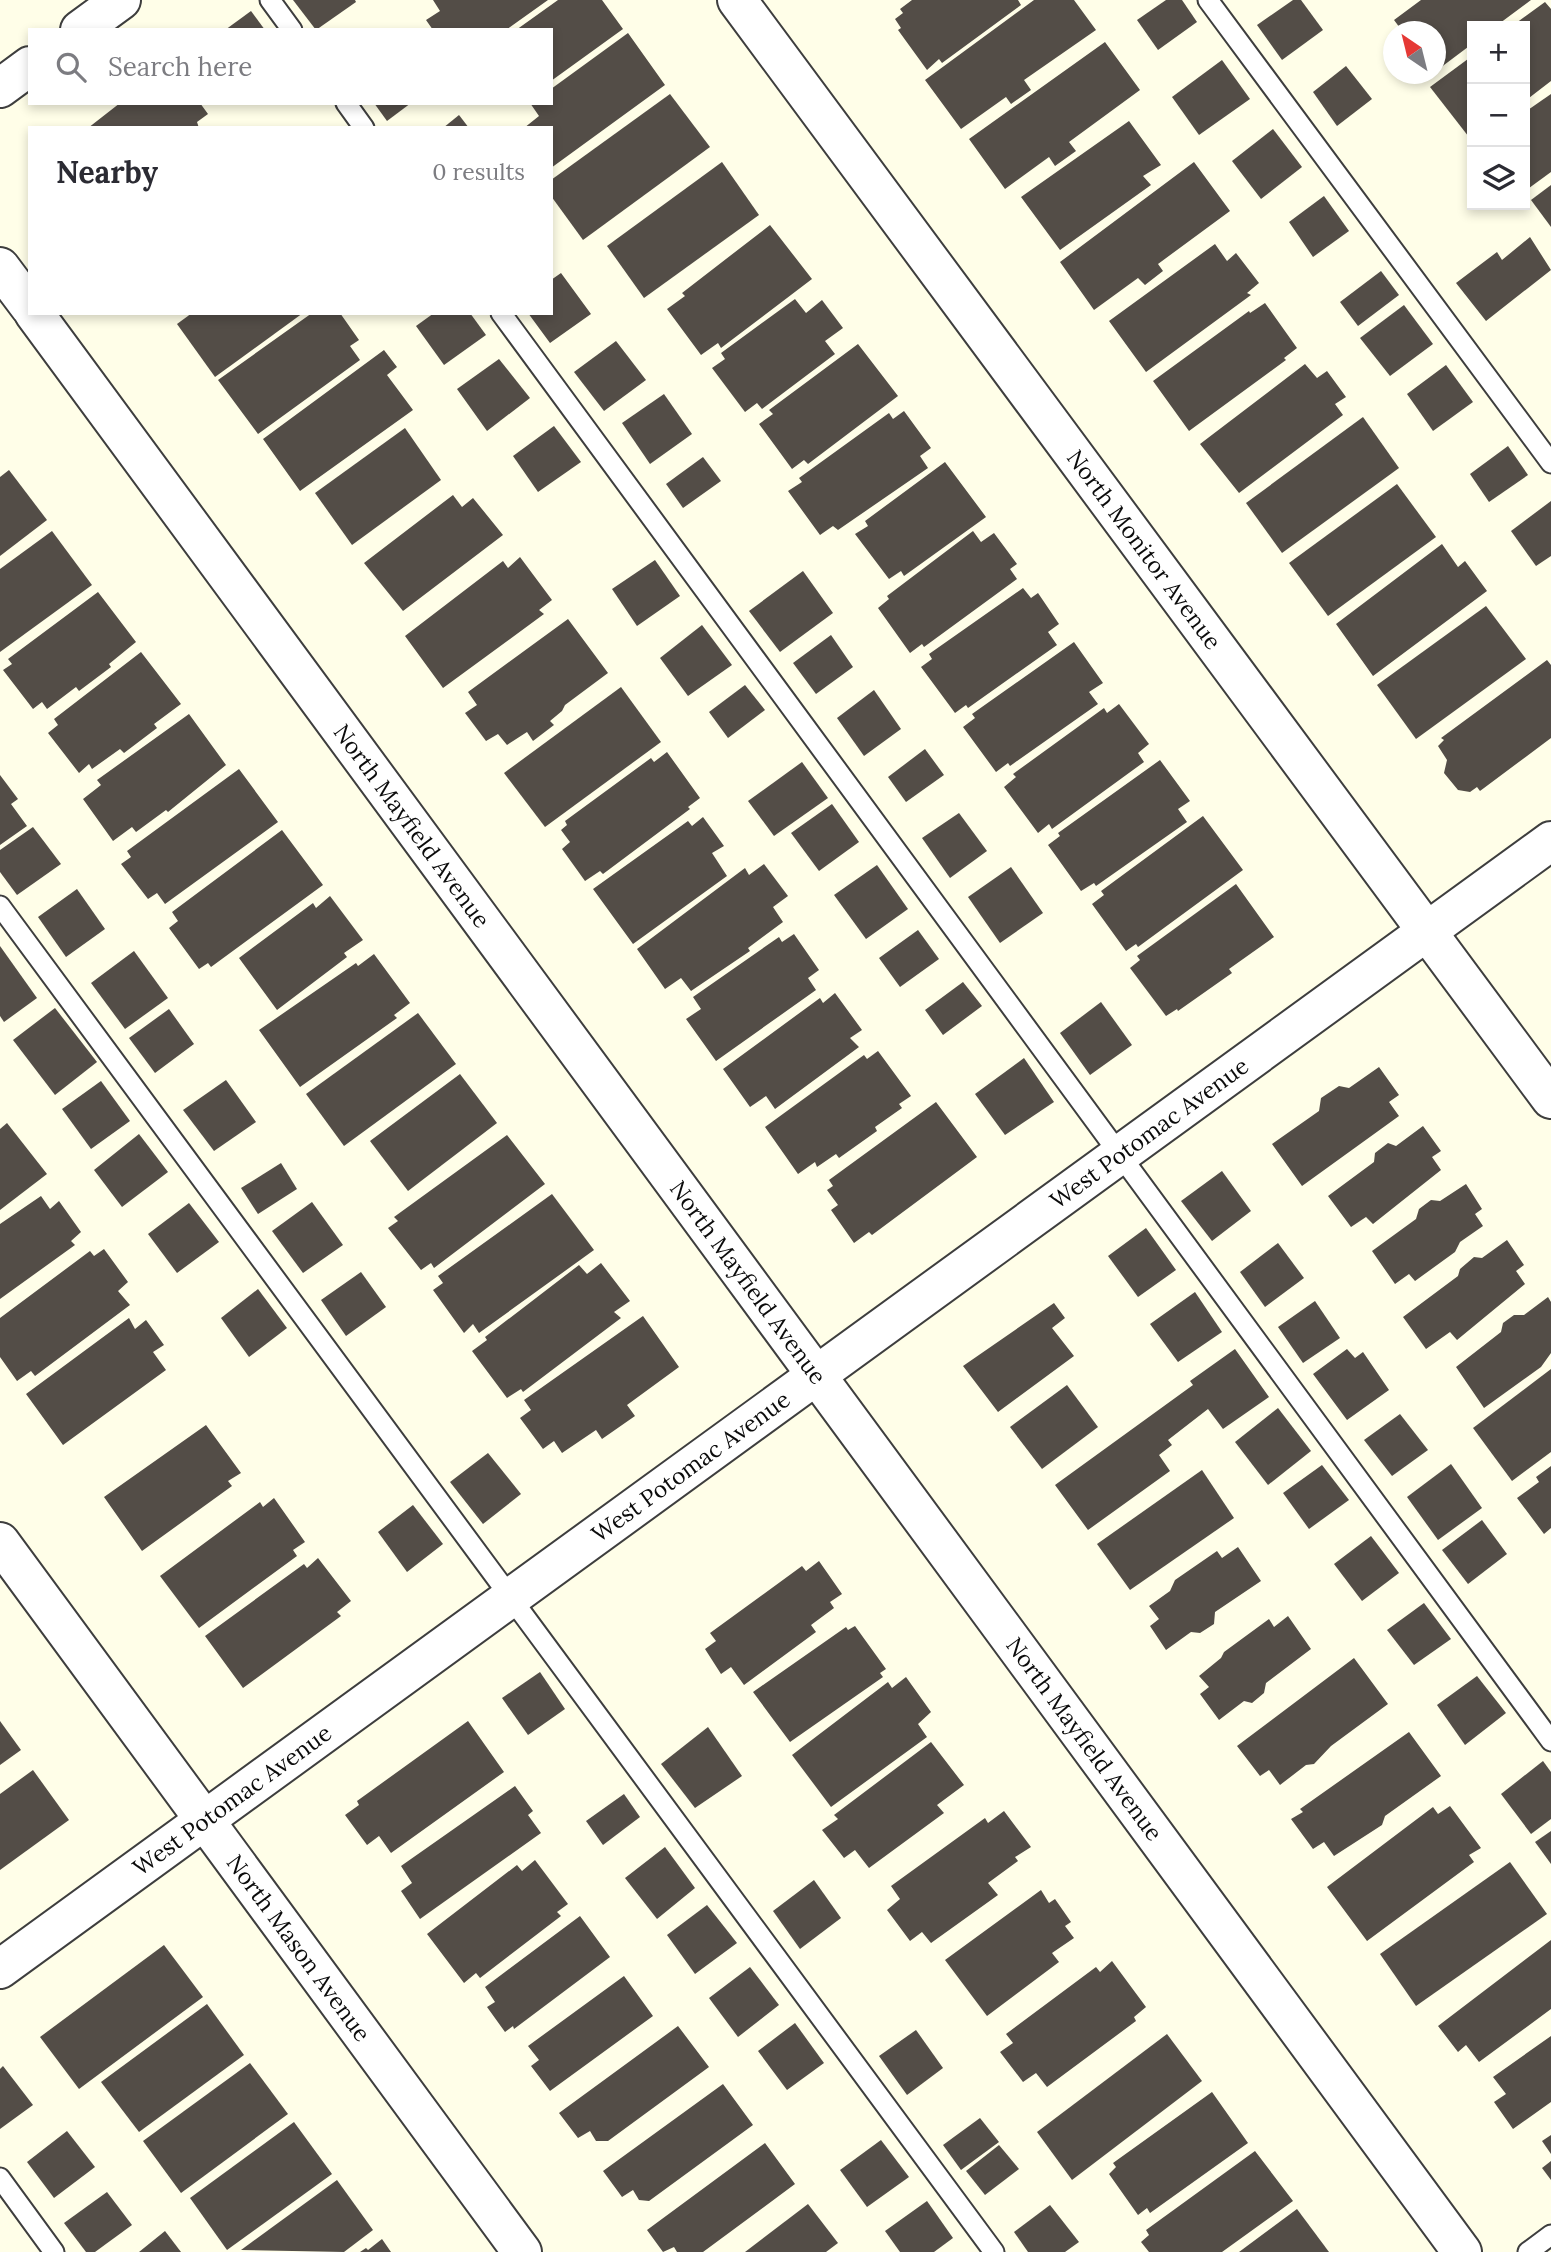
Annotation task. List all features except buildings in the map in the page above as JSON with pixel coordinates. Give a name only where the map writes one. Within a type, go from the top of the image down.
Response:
[{"type":"street","points":[[83,28],[121,0]]},
{"type":"street","name":"North Monitor Avenue","points":[[737,0],[1551,1099]]},
{"type":"street","points":[[0,88],[28,67]]},
{"type":"street","points":[[0,267],[28,304]]},
{"type":"street","name":"North Mayfield Avenue","points":[[35,315],[1462,2252]]},
{"type":"street","name":"West Potomac Avenue","points":[[0,1969],[1551,841]]},
{"type":"street","name":"North Mason Avenue","points":[[0,1542],[522,2252]]},
{"type":"lane","points":[[270,0],[291,28]]},
{"type":"lane","points":[[1208,0],[1551,463]]},
{"type":"lane","points":[[347,105],[363,126]]},
{"type":"lane","points":[[502,315],[1551,1741]]},
{"type":"lane","points":[[0,906],[994,2252]]},
{"type":"lane","points":[[0,2178],[54,2252]]},
{"type":"lane","points":[[1528,2252],[1551,2235]]}]
